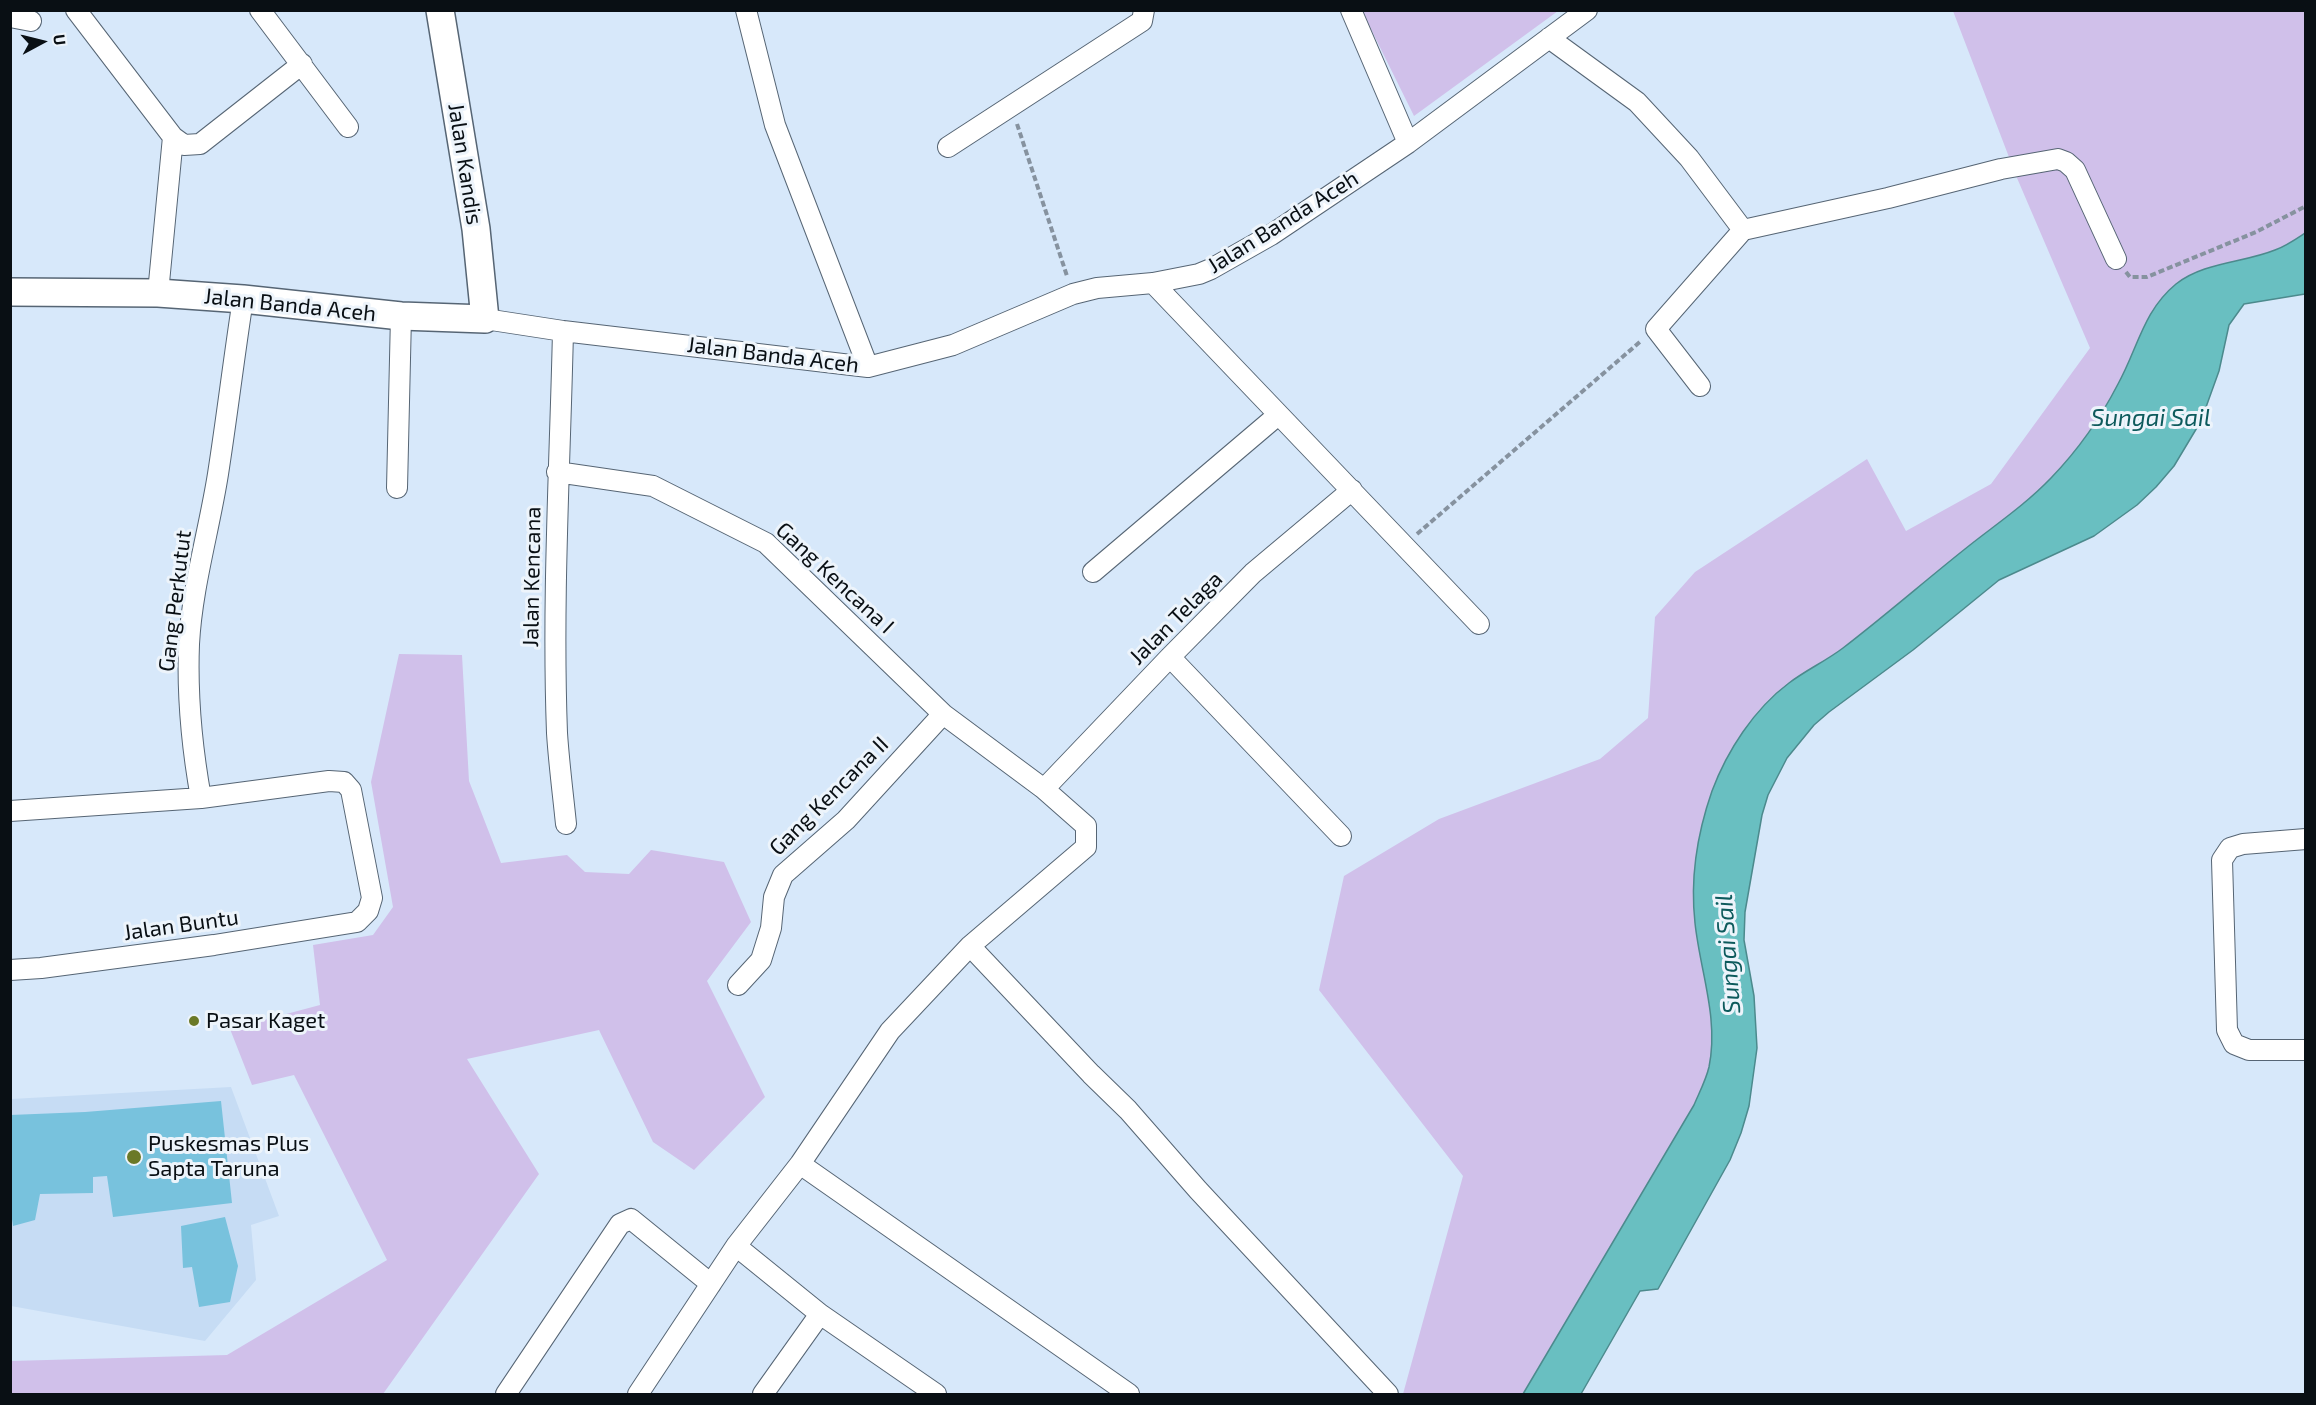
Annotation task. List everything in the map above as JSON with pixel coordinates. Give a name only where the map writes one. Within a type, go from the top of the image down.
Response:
[{"type":"street","points":[[76,10],[173,137],[184,145],[200,144],[302,64]]},
{"type":"street","points":[[260,10],[348,127]]},
{"type":"street","name":"Jalan Kandis","points":[[440,10],[476,229],[485,319]]},
{"type":"street","points":[[746,10],[776,125],[868,367]]},
{"type":"street","points":[[948,147],[1142,21],[1144,10]]},
{"type":"street","points":[[1351,10],[1408,142]]},
{"type":"street","name":"Jalan Banda Aceh","points":[[10,292],[158,293],[243,299],[401,316],[485,319],[563,331],[868,367],[953,345],[1073,294],[1097,288],[1153,283],[1199,274],[1211,269],[1271,235],[1408,142],[1587,10]]},
{"type":"street","points":[[10,17],[31,21]]},
{"type":"street","points":[[1549,38],[1637,102],[1689,158],[1743,230]]},
{"type":"street","points":[[158,293],[173,137]]},
{"type":"street","points":[[1700,386],[1656,329],[1743,230],[1888,198],[2001,169],[2058,159],[2066,162],[2075,170],[2116,259]]},
{"type":"street","points":[[1153,283],[1479,624]]},
{"type":"street","name":"Gang Perkutut","points":[[201,798],[188,687],[189,643],[197,580],[218,475],[243,299]]},
{"type":"street","points":[[397,488],[401,316]]},
{"type":"street","name":"Jalan Kencana","points":[[563,331],[557,472],[556,673],[557,736],[566,824]]},
{"type":"street","points":[[1093,572],[1278,415]]},
{"type":"street","name":"Gang Kencana I","points":[[557,472],[653,486],[766,543],[943,714],[1044,789],[1086,826],[1086,847],[970,946],[890,1031],[800,1164],[736,1245],[638,1395]]},
{"type":"street","name":"Jalan Telaga","points":[[1044,789],[1253,573],[1352,490]]},
{"type":"street","points":[[1170,657],[1341,836]]},
{"type":"street","name":"Gang Kencana II","points":[[738,985],[761,960],[771,928],[774,897],[783,875],[846,820],[943,714]]},
{"type":"street","name":"Jalan Buntu","points":[[10,970],[41,969],[357,922],[368,911],[372,898],[351,790],[344,782],[328,781],[201,798]]},
{"type":"street","points":[[10,811],[201,798]]},
{"type":"street","points":[[2306,839],[2243,844],[2230,848],[2222,860],[2227,1030],[2234,1044],[2248,1050],[2306,1050]]},
{"type":"street","points":[[970,946],[1128,1110],[1388,1395]]},
{"type":"street","points":[[800,1164],[1126,1394]]},
{"type":"street","points":[[506,1395],[620,1224],[631,1219],[711,1284]]},
{"type":"street","points":[[736,1245],[820,1314],[936,1395]]},
{"type":"street","points":[[764,1394],[820,1314]]},
{"type":"path","points":[[1011,106],[1073,294]]},
{"type":"path","points":[[2116,259],[2130,277],[2147,277],[2256,232],[2306,206]]},
{"type":"path","points":[[1404,545],[1656,329]]},
{"type":"shaded area","points":[[1362,11],[1558,11],[1414,116]]},
{"type":"shaded area","points":[[1953,11],[2305,11],[2305,233],[2275,250],[2199,271],[2176,284],[2148,318],[2126,370],[2104,409],[2079,445],[2051,478],[2022,505],[1859,635],[1827,660],[1775,694],[1756,714],[1730,752],[1717,779],[1702,823],[1696,856],[1693,889],[1695,923],[1712,1031],[1709,1067],[1694,1105],[1523,1394],[1403,1394],[1463,1176],[1319,990],[1344,876],[1439,819],[1600,759],[1648,718],[1655,617],[1695,572],[1867,459],[1906,531],[1991,484],[2090,348],[2017,178]]},
{"type":"shaded area","points":[[399,654],[462,655],[469,781],[501,863],[567,855],[585,872],[629,874],[651,850],[724,862],[751,922],[707,981],[765,1097],[694,1170],[653,1142],[599,1030],[467,1059],[539,1174],[383,1394],[11,1394],[11,1361],[227,1355],[387,1260],[294,1075],[252,1085],[230,1029],[320,1005],[313,945],[373,935],[393,907],[371,782]]},
{"type":"shaded area","name":"Puskesmas Plus Sapta Taruna","points":[[231,1087],[279,1216],[251,1225],[256,1280],[205,1341],[11,1306],[11,1099]]},
{"type":"water","name":"Sungai Sail","points":[[2305,233],[2305,294],[2244,304],[2229,325],[2219,371],[2201,421],[2174,466],[2156,487],[2137,505],[2094,536],[1999,580],[1913,650],[1829,712],[1814,725],[1787,758],[1768,795],[1762,815],[1745,912],[1744,940],[1754,996],[1757,1048],[1749,1106],[1730,1160],[1658,1289],[1640,1291],[1581,1394],[1523,1394],[1694,1105],[1706,1077],[1712,1031],[1708,995],[1697,941],[1694,873],[1702,823],[1712,791],[1725,761],[1743,732],[1776,693],[1836,653],[2022,505],[2051,478],[2096,422],[2125,370],[2148,318],[2176,284],[2199,271],[2275,250]]},
{"type":"building","points":[[221,1101],[232,1203],[113,1217],[107,1176],[93,1177],[93,1193],[40,1194],[35,1220],[13,1226],[10,1205],[10,1115],[85,1112]]},
{"type":"building","points":[[225,1217],[238,1266],[230,1302],[199,1307],[192,1267],[183,1268],[181,1226]]},
{"type":"place","name":"Pasar Kaget","points":[[194,1021]]},
{"type":"place","name":"Puskesmas Plus Sapta Taruna","points":[[134,1157]]}]
